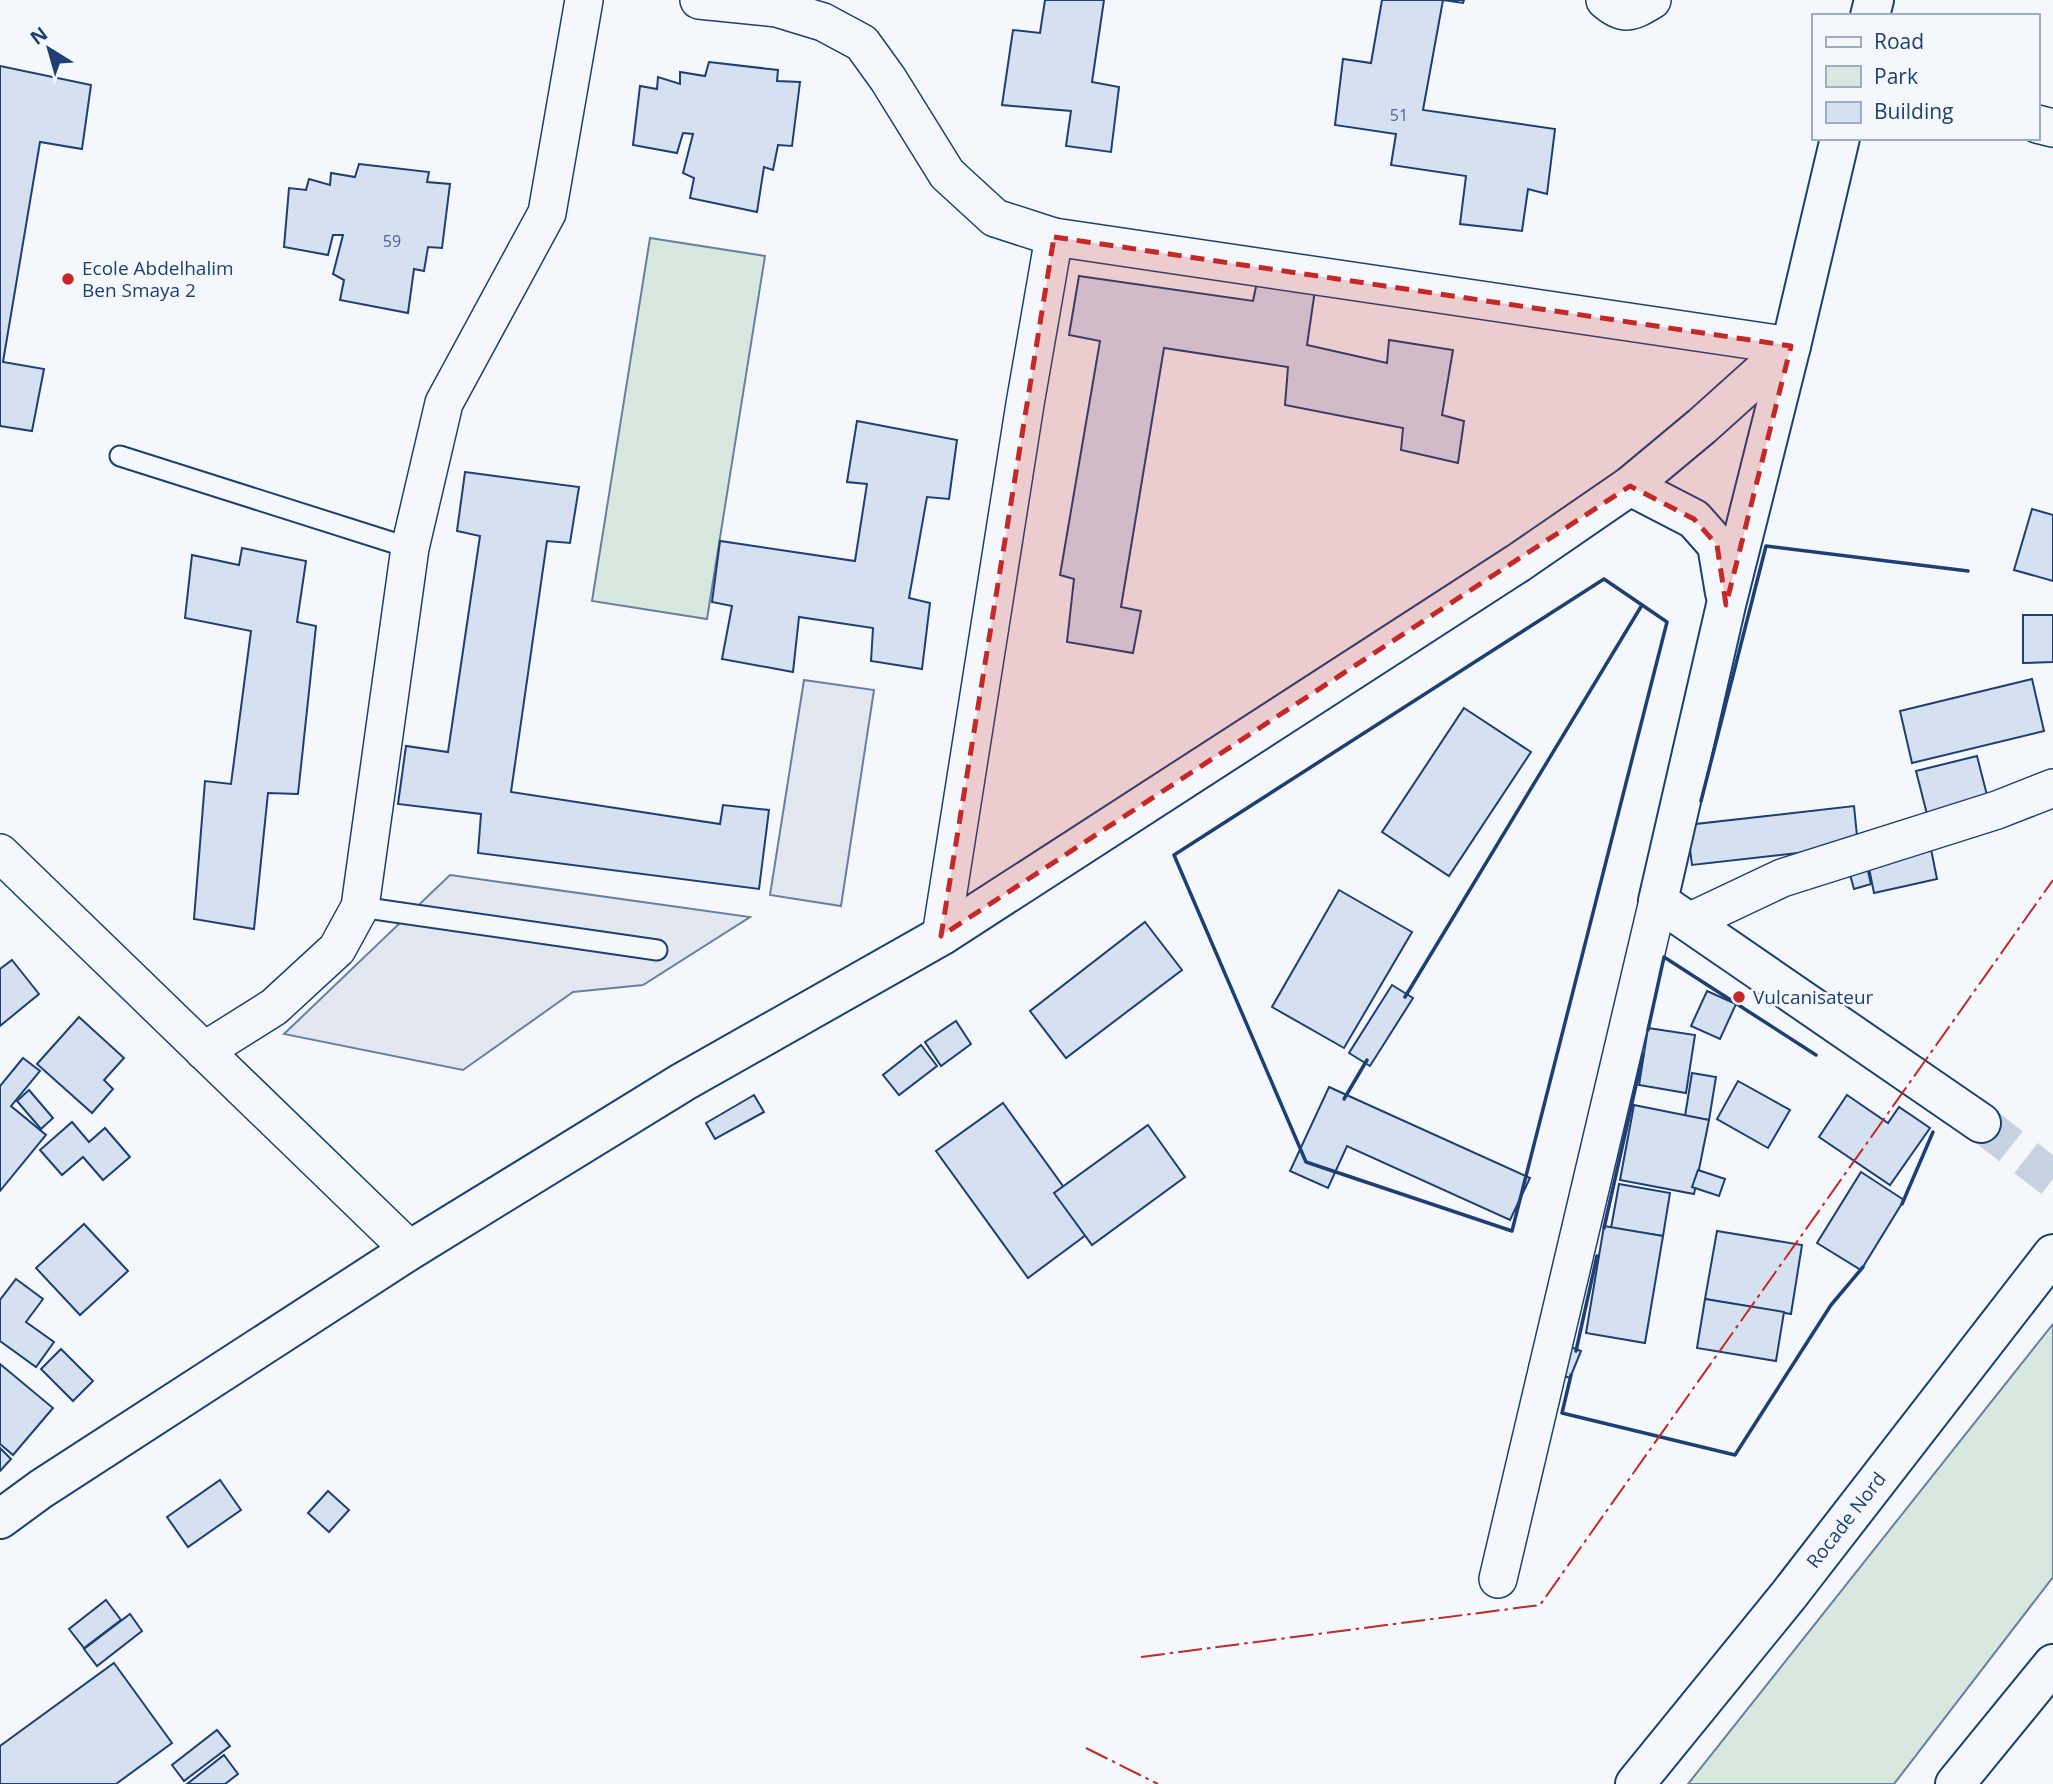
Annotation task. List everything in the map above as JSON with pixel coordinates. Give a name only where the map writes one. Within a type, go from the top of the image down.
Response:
[{"type":"main road","points":[[1840,140],[1727,606],[1674,911],[1981,1123]]},
{"type":"main road","points":[[0,1519],[41,1489],[410,1250],[683,1082],[941,936],[1517,563],[1630,486],[1791,346]]},
{"type":"main road","points":[[1630,486],[1694,519],[1717,545],[1727,606]]},
{"type":"main road","name":"Rocade Nord","points":[[1635,1784],[1787,1596],[2053,1254]]},
{"type":"main road","points":[[1955,1784],[2053,1664]]},
{"type":"street","points":[[204,1051],[274,1007],[337,949],[360,907],[410,548],[444,403],[547,213],[584,0]]},
{"type":"street","points":[[699,0],[778,4],[823,22],[862,43],[888,79],[947,174],[995,218],[1054,237],[1791,346]]},
{"type":"street","points":[[1605,0],[1617,10],[1633,11],[1652,0]]},
{"type":"street","points":[[941,936],[1054,237]]},
{"type":"street","points":[[1498,1579],[1674,911],[1997,810],[2053,788]]},
{"type":"street","points":[[0,853],[410,1250]]},
{"type":"lane","points":[[120,456],[410,548]]},
{"type":"lane","points":[[360,907],[657,950]]},
{"type":"highlighted area","points":[[1054,237],[1791,346],[1726,605],[1717,545],[1694,519],[1630,486],[941,936]]},
{"type":"green space","points":[[650,238],[765,256],[707,619],[592,601]]},
{"type":"green space","points":[[2053,1324],[2053,1577],[1894,1784],[1688,1784]]},
{"type":"shaded area","points":[[804,680],[874,690],[841,906],[770,895]]},
{"type":"shaded area","points":[[450,875],[750,917],[643,985],[573,992],[463,1070],[284,1034]]},
{"type":"building","points":[[1045,0],[1104,0],[1092,82],[1119,87],[1111,152],[1066,146],[1071,111],[1002,105],[1013,30],[1040,33]]},
{"type":"building","points":[[1382,0],[1443,0],[1423,110],[1555,129],[1547,194],[1528,189],[1522,231],[1460,224],[1466,176],[1391,165],[1396,134],[1335,125],[1343,59],[1371,63]]},
{"type":"building","points":[[1443,0],[1464,0],[1463,3]]},
{"type":"building","points":[[709,62],[778,70],[777,81],[800,82],[792,146],[778,145],[773,170],[764,167],[757,212],[690,198],[694,178],[683,173],[693,134],[683,133],[677,153],[633,145],[640,86],[657,89],[658,77],[680,84],[680,72],[705,76]]},
{"type":"building","points":[[0,66],[91,85],[82,149],[40,142],[3,362],[44,369],[32,431],[0,426]]},
{"type":"building","points":[[359,164],[429,172],[427,182],[450,184],[442,248],[428,247],[424,271],[414,269],[408,313],[340,300],[344,280],[333,274],[343,235],[333,235],[328,255],[284,247],[289,188],[306,190],[309,179],[330,185],[331,173],[355,177]]},
{"type":"building","points":[[1079,276],[1253,301],[1257,282],[1315,290],[1307,345],[1387,363],[1389,340],[1453,350],[1442,415],[1464,421],[1458,463],[1401,450],[1403,428],[1285,405],[1288,367],[1164,348],[1121,607],[1141,611],[1133,653],[1067,642],[1074,579],[1060,575],[1100,341],[1069,335]]},
{"type":"building","points":[[857,421],[957,440],[949,499],[927,497],[909,598],[930,603],[922,669],[871,661],[873,628],[799,617],[793,672],[722,659],[732,606],[712,602],[720,541],[855,561],[867,484],[847,482]]},
{"type":"building","points":[[465,472],[579,487],[570,543],[547,541],[511,792],[720,824],[723,805],[769,810],[759,889],[478,853],[481,814],[398,804],[406,746],[448,752],[480,536],[457,531]]},
{"type":"building","points":[[2032,509],[2053,515],[2053,581],[2014,570]]},
{"type":"building","points":[[242,548],[306,561],[297,622],[316,626],[298,794],[268,793],[254,929],[194,919],[205,781],[231,784],[251,631],[185,618],[192,555],[239,565]]},
{"type":"building","points":[[2023,615],[2053,615],[2053,662],[2023,663]]},
{"type":"building","points":[[2032,679],[2044,731],[1912,763],[1900,711]]},
{"type":"building","points":[[1464,708],[1531,752],[1449,876],[1382,832]]},
{"type":"building","points":[[1977,756],[1990,807],[1929,822],[1916,771]]},
{"type":"building","points":[[1854,806],[1858,846],[1692,865],[1687,825]]},
{"type":"building","points":[[1930,844],[1937,879],[1874,893],[1867,858]]},
{"type":"building","points":[[1865,858],[1871,884],[1854,889],[1847,864]]},
{"type":"building","points":[[1339,890],[1412,932],[1344,1048],[1272,1007]]},
{"type":"building","points":[[1145,922],[1182,970],[1066,1058],[1030,1011]]},
{"type":"building","points":[[12,960],[39,994],[0,1026],[0,969]]},
{"type":"building","points":[[1392,985],[1413,998],[1370,1066],[1349,1053]]},
{"type":"building","points":[[1707,991],[1736,1004],[1720,1039],[1691,1026]]},
{"type":"building","points":[[79,1017],[124,1058],[104,1080],[113,1089],[92,1113],[37,1064]]},
{"type":"building","points":[[956,1021],[971,1044],[941,1066],[925,1042]]},
{"type":"building","points":[[1648,1028],[1695,1035],[1686,1093],[1639,1085]]},
{"type":"building","points":[[921,1045],[937,1066],[899,1095],[883,1075]]},
{"type":"building","points":[[23,1058],[40,1071],[11,1106],[46,1135],[0,1191],[0,1086]]},
{"type":"building","points":[[1692,1073],[1716,1077],[1709,1120],[1685,1116]]},
{"type":"building","points":[[1738,1081],[1790,1110],[1768,1148],[1717,1119]]},
{"type":"building","points":[[1329,1087],[1530,1178],[1510,1220],[1347,1146],[1328,1188],[1290,1171]]},
{"type":"building","points":[[29,1090],[53,1118],[41,1129],[17,1101]]},
{"type":"building","points":[[754,1095],[764,1112],[715,1139],[706,1123]]},
{"type":"building","points":[[1847,1095],[1888,1123],[1899,1107],[1930,1128],[1890,1185],[1819,1137]]},
{"type":"building","points":[[1003,1103],[1094,1229],[1028,1278],[936,1151]]},
{"type":"building","points":[[1634,1105],[1709,1120],[1694,1194],[1620,1180]]},
{"type":"building","points":[[72,1122],[89,1142],[105,1128],[130,1157],[103,1180],[83,1157],[62,1175],[40,1150]]},
{"type":"building","points":[[1148,1125],[1185,1177],[1092,1245],[1054,1193]]},
{"type":"building","points":[[1698,1170],[1725,1179],[1719,1196],[1692,1187]]},
{"type":"building","points":[[1861,1172],[1904,1200],[1861,1270],[1817,1243]]},
{"type":"building","points":[[1619,1184],[1670,1193],[1663,1236],[1611,1228]]},
{"type":"building","points":[[84,1224],[128,1271],[80,1315],[36,1268]]},
{"type":"building","points":[[1604,1226],[1663,1236],[1645,1343],[1586,1333]]},
{"type":"building","points":[[1717,1231],[1802,1245],[1791,1314],[1705,1299]]},
{"type":"building","points":[[16,1279],[43,1299],[26,1322],[54,1342],[36,1367],[0,1341],[0,1300]]},
{"type":"building","points":[[1705,1299],[1784,1312],[1776,1361],[1697,1348]]},
{"type":"building","points":[[1563,1344],[1581,1351],[1570,1378],[1552,1372]]},
{"type":"building","points":[[61,1349],[93,1381],[73,1401],[41,1369]]},
{"type":"building","points":[[0,1364],[53,1408],[13,1455],[0,1444]]},
{"type":"building","points":[[0,1448],[11,1459],[0,1471]]},
{"type":"building","points":[[220,1480],[241,1510],[188,1547],[167,1517]]},
{"type":"building","points":[[328,1491],[349,1510],[329,1532],[308,1513]]},
{"type":"building","points":[[106,1600],[121,1620],[84,1648],[69,1629]]},
{"type":"building","points":[[130,1614],[142,1631],[97,1666],[84,1649]]},
{"type":"building","points":[[114,1663],[172,1743],[116,1784],[0,1784],[0,1746]]},
{"type":"building","points":[[217,1730],[230,1746],[184,1781],[172,1765]]},
{"type":"building","points":[[224,1755],[238,1774],[225,1784],[187,1784]]},
{"type":"tunnel","points":[[1981,1123],[2053,1179]]},
{"type":"wall","points":[[1701,801],[1766,546],[1968,571]]},
{"type":"wall","points":[[1604,579],[1667,622],[1512,1231],[1306,1162],[1174,855],[1604,579]]},
{"type":"wall","points":[[1405,997],[1642,605]]},
{"type":"wall","points":[[1648,1030],[1664,957],[1816,1055]]},
{"type":"wall","points":[[1604,1228],[1643,1054]]},
{"type":"wall","points":[[1344,1099],[1367,1060]]},
{"type":"wall","points":[[1902,1204],[1933,1132]]},
{"type":"wall","points":[[1576,1351],[1597,1256]]},
{"type":"wall","points":[[1571,1375],[1562,1413],[1735,1455],[1831,1305],[1863,1267]]},
{"type":"power","points":[[1141,1657],[1540,1605],[2053,880]]},
{"type":"power","points":[[1086,1748],[1158,1784]]},
{"type":"place","name":"Ecole Abdelhalim Ben Smaya 2","points":[[68,279]]},
{"type":"place","name":"Vulcanisateur","points":[[1739,997]]}]
